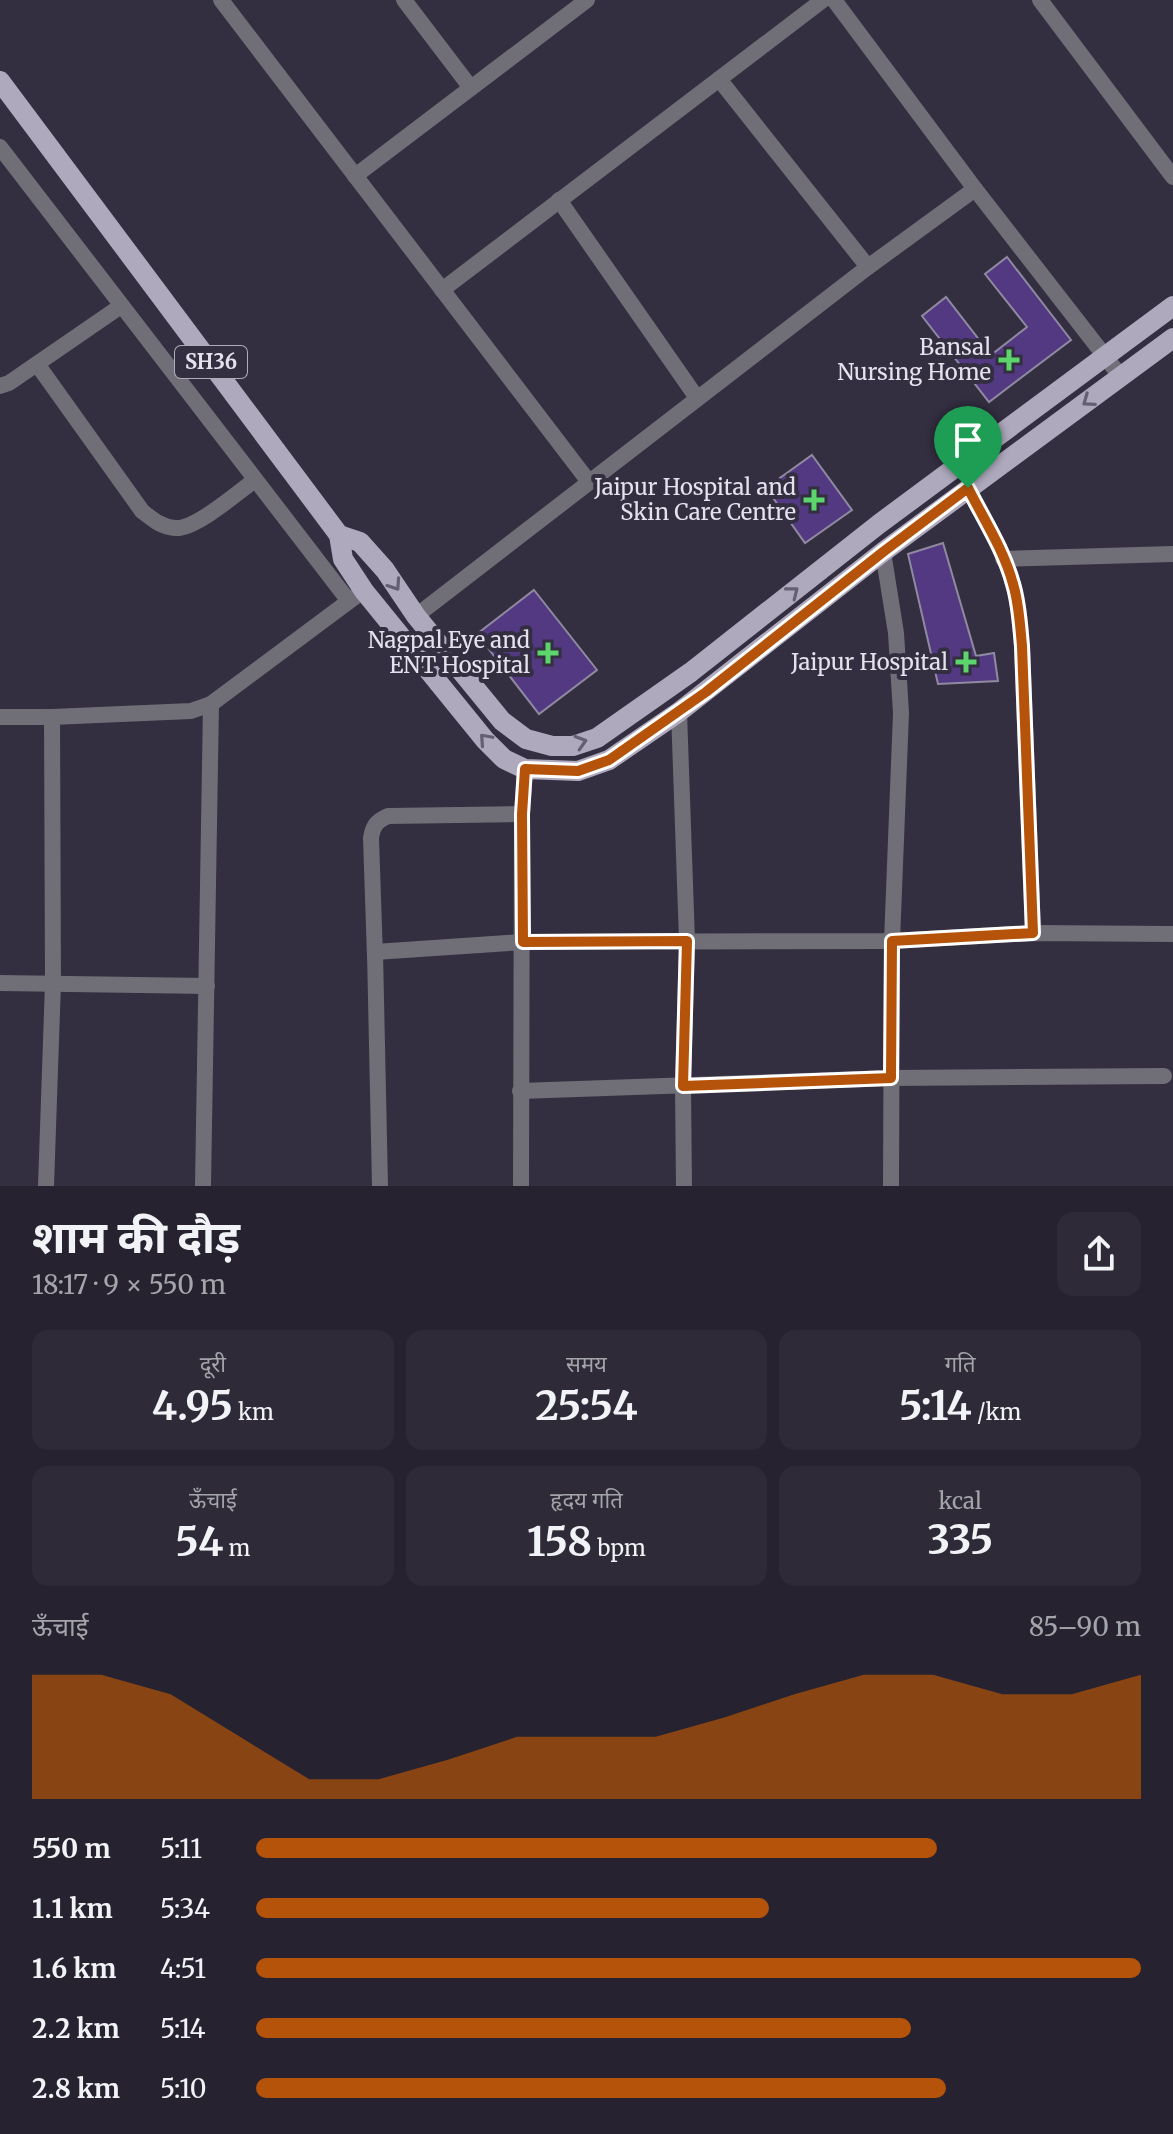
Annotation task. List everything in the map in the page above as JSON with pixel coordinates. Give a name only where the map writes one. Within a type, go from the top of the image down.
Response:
[{"type":"main road","name":"SH36","points":[[0,81],[339,535],[343,559],[356,596],[485,740],[504,759],[525,769]]},
{"type":"main road","name":"SH36","points":[[339,535],[360,542],[385,570],[416,616],[502,721],[526,739],[552,746],[573,746],[597,738],[691,672],[879,524],[1173,306]]},
{"type":"main road","points":[[525,769],[578,771],[609,760],[679,712],[883,552],[1173,338]]},
{"type":"street","points":[[221,0],[589,482]]},
{"type":"street","points":[[404,0],[471,88]]},
{"type":"street","points":[[355,176],[587,0]]},
{"type":"street","points":[[442,290],[823,0]]},
{"type":"street","points":[[834,0],[1121,377]]},
{"type":"street","points":[[1040,0],[1173,177]]},
{"type":"street","points":[[719,79],[868,267]]},
{"type":"street","points":[[0,147],[255,480],[356,596],[211,704],[191,711],[0,717]]},
{"type":"street","points":[[416,616],[868,267],[975,189]]},
{"type":"street","points":[[559,200],[697,398]]},
{"type":"street","points":[[0,386],[9,383],[121,306]]},
{"type":"street","points":[[37,364],[142,511],[159,524],[176,529],[193,524],[255,480]]},
{"type":"street","points":[[968,488],[1013,584],[1022,646],[1033,933]]},
{"type":"street","points":[[883,552],[896,633],[901,713],[892,941],[891,1186]]},
{"type":"street","points":[[1003,559],[1173,554]]},
{"type":"street","points":[[203,1186],[211,704]]},
{"type":"street","points":[[679,712],[687,941],[684,1186]]},
{"type":"street","points":[[46,1186],[53,983],[52,717]]},
{"type":"street","points":[[521,1186],[522,814],[525,769]]},
{"type":"street","points":[[380,1186],[373,827],[388,816],[522,814]]},
{"type":"street","points":[[375,957],[375,952],[523,942],[892,941],[1033,933],[1173,934]]},
{"type":"street","points":[[0,983],[207,986]]},
{"type":"street","points":[[520,1091],[891,1078],[1164,1076]]},
{"type":"building","points":[[1007,257],[1071,340],[989,402],[922,316],[946,297],[991,355],[1027,327],[985,274]]},
{"type":"building","points":[[812,455],[852,510],[805,543],[766,488]]},
{"type":"building","points":[[943,543],[976,656],[994,653],[998,681],[938,684],[908,554]]},
{"type":"building","points":[[534,590],[597,670],[539,714],[477,634]]},
{"type":"place","name":"Bansal Nursing Home","points":[[1009,360]]},
{"type":"place","name":"Jaipur Hospital and Skin Care Centre","points":[[814,500]]},
{"type":"place","name":"Nagpal Eye and ENT Hospital","points":[[548,653]]},
{"type":"place","name":"Jaipur Hospital","points":[[966,662]]},
{"type":"route","points":[[968,488],[1003,559],[1013,584],[1019,615],[1033,933],[892,941],[891,1078],[683,1086],[687,941],[523,942],[522,814],[525,769],[578,771],[609,760],[706,692],[968,488]]}]
